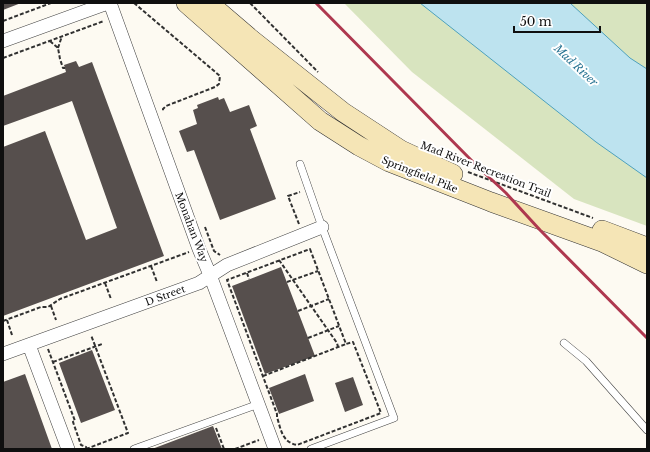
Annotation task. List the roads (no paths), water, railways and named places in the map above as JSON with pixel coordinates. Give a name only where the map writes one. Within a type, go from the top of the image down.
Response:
[{"type":"main road","name":"Springfield Pike","points":[[186,3],[320,121],[358,146],[389,162],[491,202],[602,242],[647,264]]},
{"type":"main road","name":"Springfield Pike","points":[[209,3],[251,39],[343,112],[413,156],[487,189],[647,247]]},
{"type":"street","points":[[3,41],[84,7],[109,3]]},
{"type":"street","name":"Monahan Way","points":[[109,3],[199,249],[276,449]]},
{"type":"street","name":"D Street","points":[[3,354],[199,283],[226,264],[322,227]]},
{"type":"street","points":[[29,345],[68,449]]},
{"type":"lane","points":[[300,164],[322,227],[394,418],[311,449]]},
{"type":"lane","points":[[564,343],[586,361],[647,430]]},
{"type":"lane","points":[[134,449],[259,404]]},
{"type":"water","name":"Mad River","points":[[420,3],[570,3],[630,58],[647,69],[647,178],[596,142]]},
{"type":"railway","points":[[316,3],[477,166],[506,193],[540,230],[647,338]]}]
